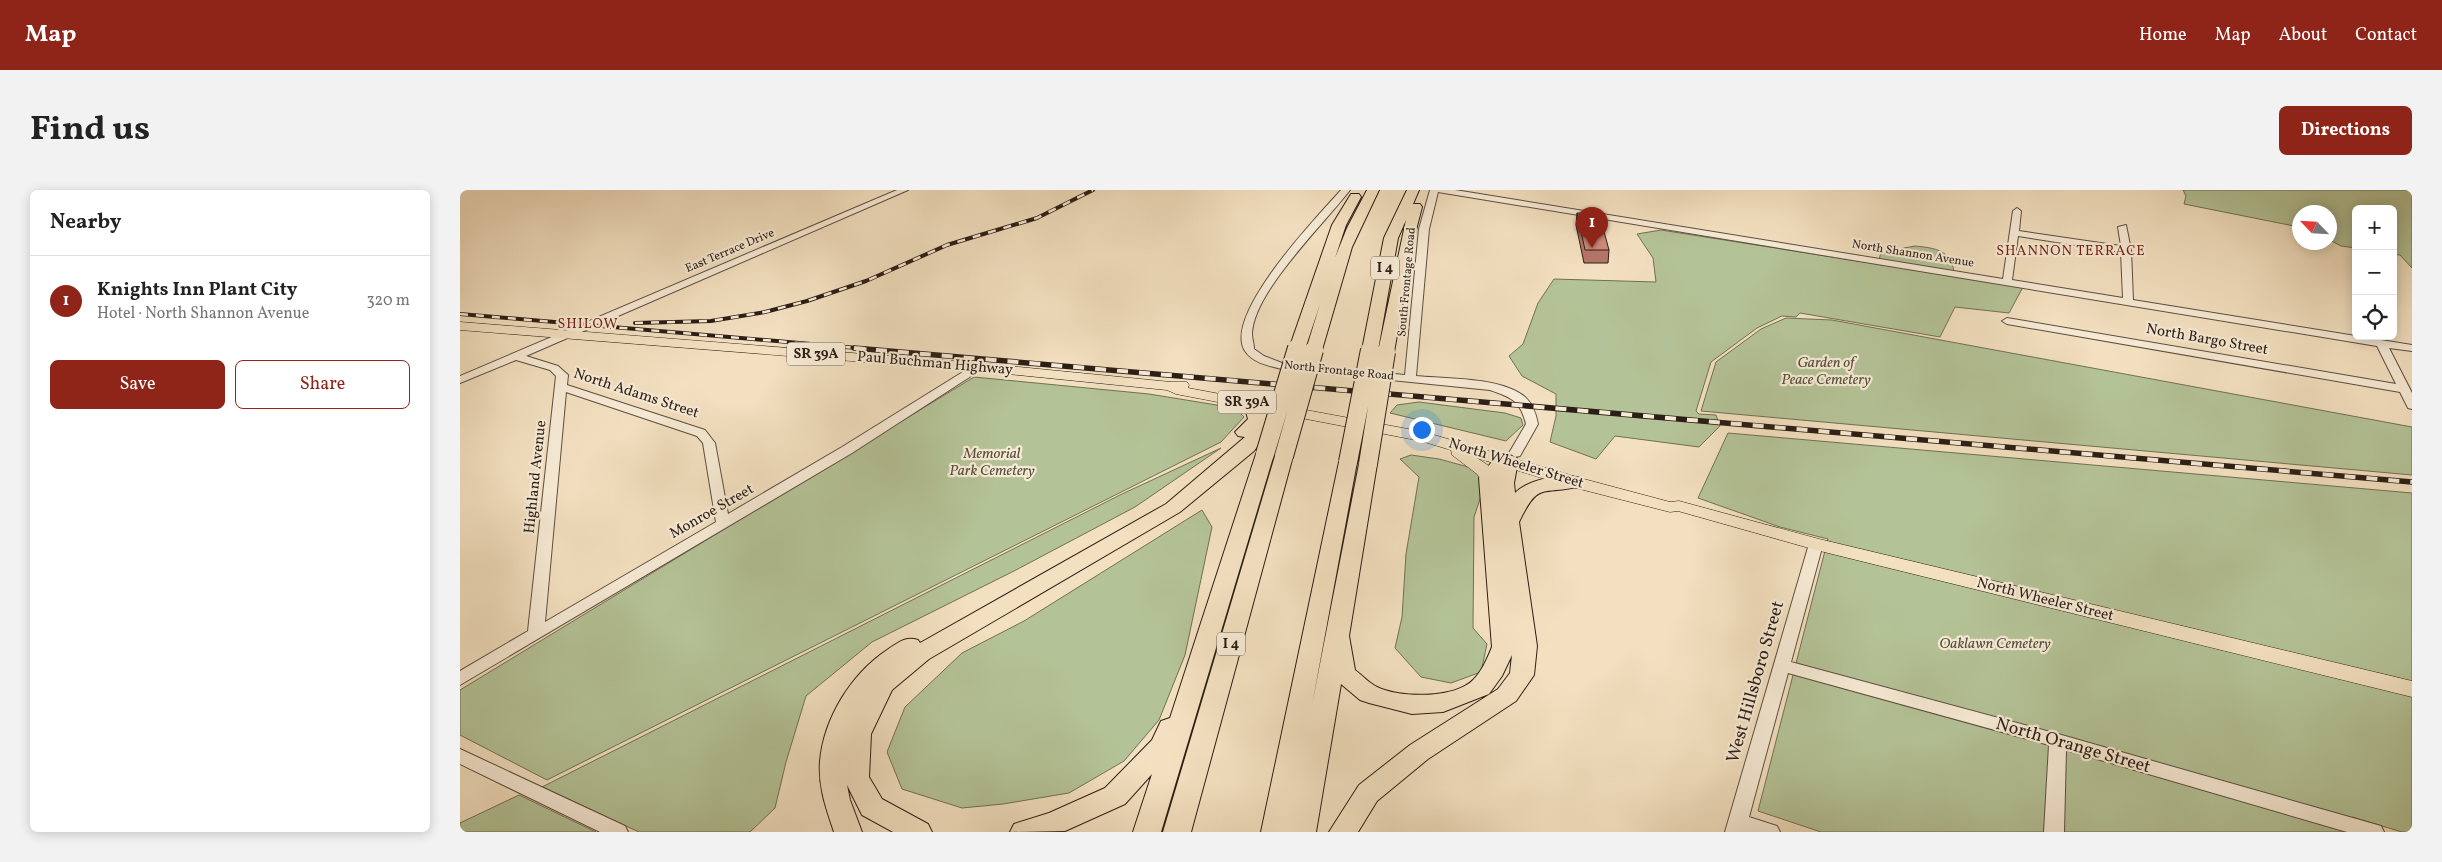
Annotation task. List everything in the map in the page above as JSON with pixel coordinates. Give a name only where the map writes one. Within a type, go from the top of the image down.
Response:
[{"type":"highway","points":[[1306,348],[1339,225],[1361,190]]},
{"type":"highway","name":"I 4","points":[[1177,832],[1275,455],[1306,348],[1358,215],[1373,190]]},
{"type":"highway","name":"I 4","points":[[1378,351],[1391,238],[1413,190]]},
{"type":"highway","points":[[1274,832],[1358,463],[1378,351],[1421,190]]},
{"type":"highway","points":[[1233,399],[1254,409],[1272,406]]},
{"type":"highway","points":[[848,832],[835,796],[832,764],[838,733],[855,698],[881,667],[923,637],[1143,514],[1196,479],[1272,406]]},
{"type":"highway","points":[[918,832],[872,807],[856,777],[858,734],[882,684],[921,653],[1173,508],[1247,446],[1272,406]]},
{"type":"highway","points":[[1147,832],[1202,656],[1275,455]]},
{"type":"highway","points":[[1337,635],[1344,674],[1369,694],[1412,705],[1443,703],[1480,688],[1494,670],[1504,647],[1489,478],[1501,463],[1512,457]]},
{"type":"highway","points":[[1343,832],[1368,793],[1419,752],[1507,695],[1522,675],[1525,646],[1504,483],[1512,457]]},
{"type":"highway","points":[[1302,832],[1337,635],[1358,463]]},
{"type":"highway","points":[[1509,525],[1515,503],[1528,491],[1551,484],[1574,482]]},
{"type":"highway","points":[[1024,832],[1055,823],[1115,796],[1162,746],[1202,656]]},
{"type":"main road","name":"Paul Buchman Highway","points":[[460,326],[978,368],[1171,386],[1180,384],[1272,406],[1324,416]]},
{"type":"main road","name":"Paul Buchman Highway","points":[[1171,386],[1176,390],[1233,399]]},
{"type":"main road","name":"Paul Buchman Highway","points":[[1272,406],[1341,409]]},
{"type":"main road","name":"North Wheeler Street","points":[[1341,409],[1433,430],[1512,457],[1574,482],[1670,507],[1679,506],[1816,544],[2412,689]]},
{"type":"main road","name":"North Wheeler Street","points":[[1324,416],[1512,457],[1673,500],[1679,506]]},
{"type":"main road","points":[[1433,439],[1466,457],[1484,470],[1489,478]]},
{"type":"street","name":"East Terrace Drive","points":[[460,380],[904,190]]},
{"type":"street","name":"North Frontage Road","points":[[1346,190],[1268,282],[1256,303],[1248,324],[1246,340],[1248,348],[1264,361],[1282,366],[1492,387],[1520,397],[1528,406],[1532,424],[1512,457]]},
{"type":"street","name":"South Frontage Road","points":[[1410,378],[1424,229],[1434,190]]},
{"type":"street","name":"North Shannon Avenue","points":[[1439,190],[2412,348]]},
{"type":"street","points":[[2006,282],[2017,211]]},
{"type":"street","points":[[2122,227],[2126,250],[2128,302]]},
{"type":"street","points":[[2014,233],[2126,250]]},
{"type":"street","name":"North Bargo Street","points":[[2007,321],[2403,389]]},
{"type":"street","points":[[2381,343],[2412,405]]},
{"type":"street","points":[[515,356],[554,368],[562,375],[562,387]]},
{"type":"street","name":"Monroe Street","points":[[460,680],[847,450],[978,368]]},
{"type":"street","name":"North Adams Street","points":[[562,387],[701,433],[709,443],[723,524]]},
{"type":"street","name":"Highland Avenue","points":[[536,634],[562,387]]},
{"type":"street","name":"West Hillsboro Street","points":[[1737,827],[1816,544]]},
{"type":"street","name":"North Orange Street","points":[[1781,665],[2058,741],[2368,831]]},
{"type":"street","points":[[2054,832],[2058,741]]},
{"type":"street","points":[[460,756],[618,832]]},
{"type":"street","points":[[1737,827],[1770,832]]},
{"type":"green space","points":[[2183,190],[2412,190],[2412,268],[2400,255],[2397,255],[2397,205],[2352,205],[2352,247],[2337,244],[2337,205],[2292,205],[2292,226],[2184,204],[2186,196]]},
{"type":"green space","points":[[1661,230],[2023,287],[2009,313],[1955,307],[1940,337],[1800,313],[1796,317],[1782,316],[1757,328],[1711,362],[1696,411],[1699,414],[1716,415],[1720,426],[1699,447],[1615,436],[1596,459],[1550,442],[1556,416],[1556,394],[1522,376],[1509,356],[1523,344],[1538,303],[1554,279],[1656,282],[1653,258],[1637,234]]},
{"type":"green space","points":[[1915,246],[1935,249],[1946,255],[1954,272],[1879,260],[1881,252]]},
{"type":"green space","name":"Garden of Peace Cemetery","points":[[1786,318],[1832,320],[2412,427],[2412,475],[1701,411],[1716,362],[1761,329]]},
{"type":"green space","name":"Memorial Park Cemetery","points":[[974,377],[1149,394],[1235,408],[1244,417],[1221,442],[547,780],[460,735],[460,690]]},
{"type":"green space","points":[[1419,402],[1505,413],[1521,418],[1523,425],[1506,441],[1390,413],[1397,405]]},
{"type":"green space","name":"Oaklawn Cemetery","points":[[1728,433],[2412,493],[2412,832],[2402,832],[2352,817],[2355,832],[1821,832],[1758,811],[1828,539],[1780,527],[1698,498]]},
{"type":"green space","points":[[1221,448],[1135,507],[1014,571],[872,642],[806,696],[786,762],[775,808],[750,832],[639,832],[542,787],[1122,494]]},
{"type":"green space","points":[[1411,455],[1439,459],[1472,468],[1482,479],[1481,496],[1474,517],[1473,628],[1487,644],[1481,672],[1451,683],[1421,677],[1395,648],[1402,617],[1406,554],[1419,477],[1400,459]]},
{"type":"green space","points":[[1202,510],[1212,527],[1185,655],[1159,720],[1124,761],[1069,793],[1003,804],[962,808],[902,789],[887,752],[905,707],[962,653],[1024,621]]},
{"type":"green space","points":[[519,795],[596,832],[460,832],[460,823]]},
{"type":"building","points":[[1577,213],[1599,213],[1609,250],[1585,250]]},
{"type":"railway","points":[[635,323],[711,321],[765,312],[807,301],[866,281],[947,245],[1037,218],[1093,190]]},
{"type":"railway","points":[[460,314],[869,349]]},
{"type":"railway","points":[[854,348],[2412,482]]},
{"type":"place","name":"Knights Inn Plant City","points":[[1592,248]]},
{"type":"district","name":"SHANNON TERRACE","points":[[2071,251]]},
{"type":"district","name":"SHILOW","points":[[588,324]]}]
